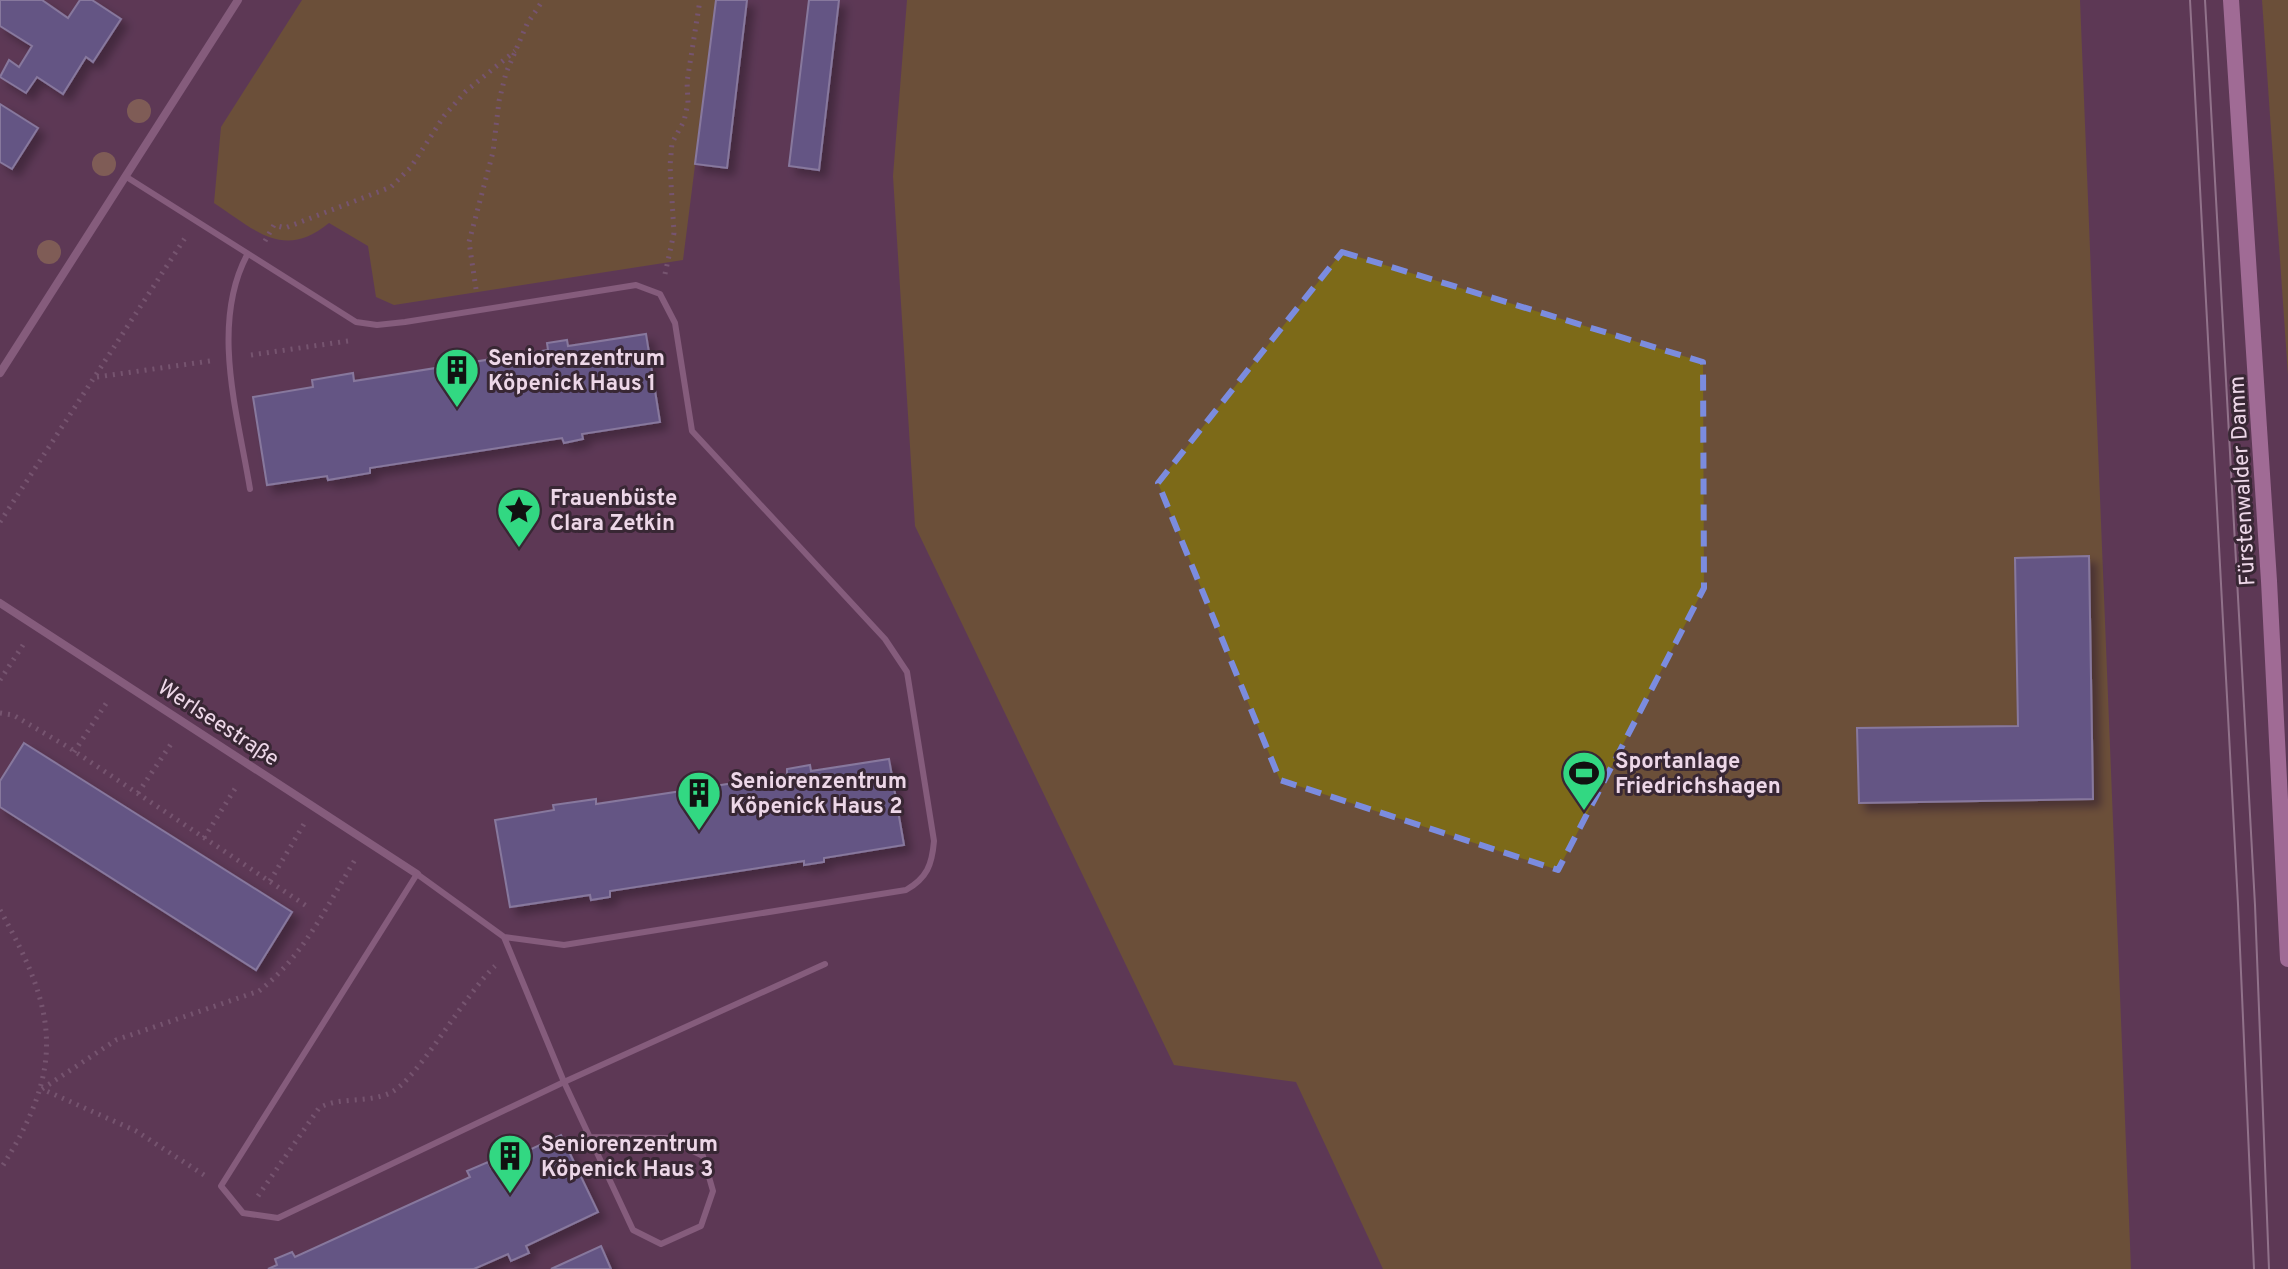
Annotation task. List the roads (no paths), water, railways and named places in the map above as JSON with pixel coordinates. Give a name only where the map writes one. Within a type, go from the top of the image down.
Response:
[{"type":"main road","name":"Fürstenwalder Damm","points":[[2231,0],[2269,581],[2288,959]]},
{"type":"street","points":[[0,373],[238,0]]},
{"type":"street","name":"Werlseestraße","points":[[0,603],[417,874]]},
{"type":"lane","points":[[125,176],[356,322],[377,325],[636,285],[660,294],[675,323],[692,431],[885,639],[907,672],[934,841],[933,861],[922,880],[906,890],[564,945],[504,937],[417,874],[221,1186],[246,1213],[278,1218],[564,1082],[825,964]]},
{"type":"lane","points":[[250,257],[238,273],[229,358],[250,489]]},
{"type":"lane","points":[[504,937],[564,1082],[633,1230],[661,1244],[701,1226],[713,1191],[703,1156],[667,1138],[591,1137]]},
{"type":"tram line","points":[[2190,0],[2238,904],[2254,1269]]},
{"type":"tram line","points":[[2205,0],[2255,905],[2269,1269]]},
{"type":"place","name":"Seniorenzentrum Köpenick Haus 1","points":[[457,409]]},
{"type":"place","name":"Frauenbüste Clara Zetkin","points":[[519,549]]},
{"type":"place","name":"Sportanlage Friedrichshagen","points":[[1584,812]]},
{"type":"place","name":"Seniorenzentrum Köpenick Haus 2","points":[[699,832]]},
{"type":"place","name":"Seniorenzentrum Köpenick Haus 3","points":[[510,1195]]}]
